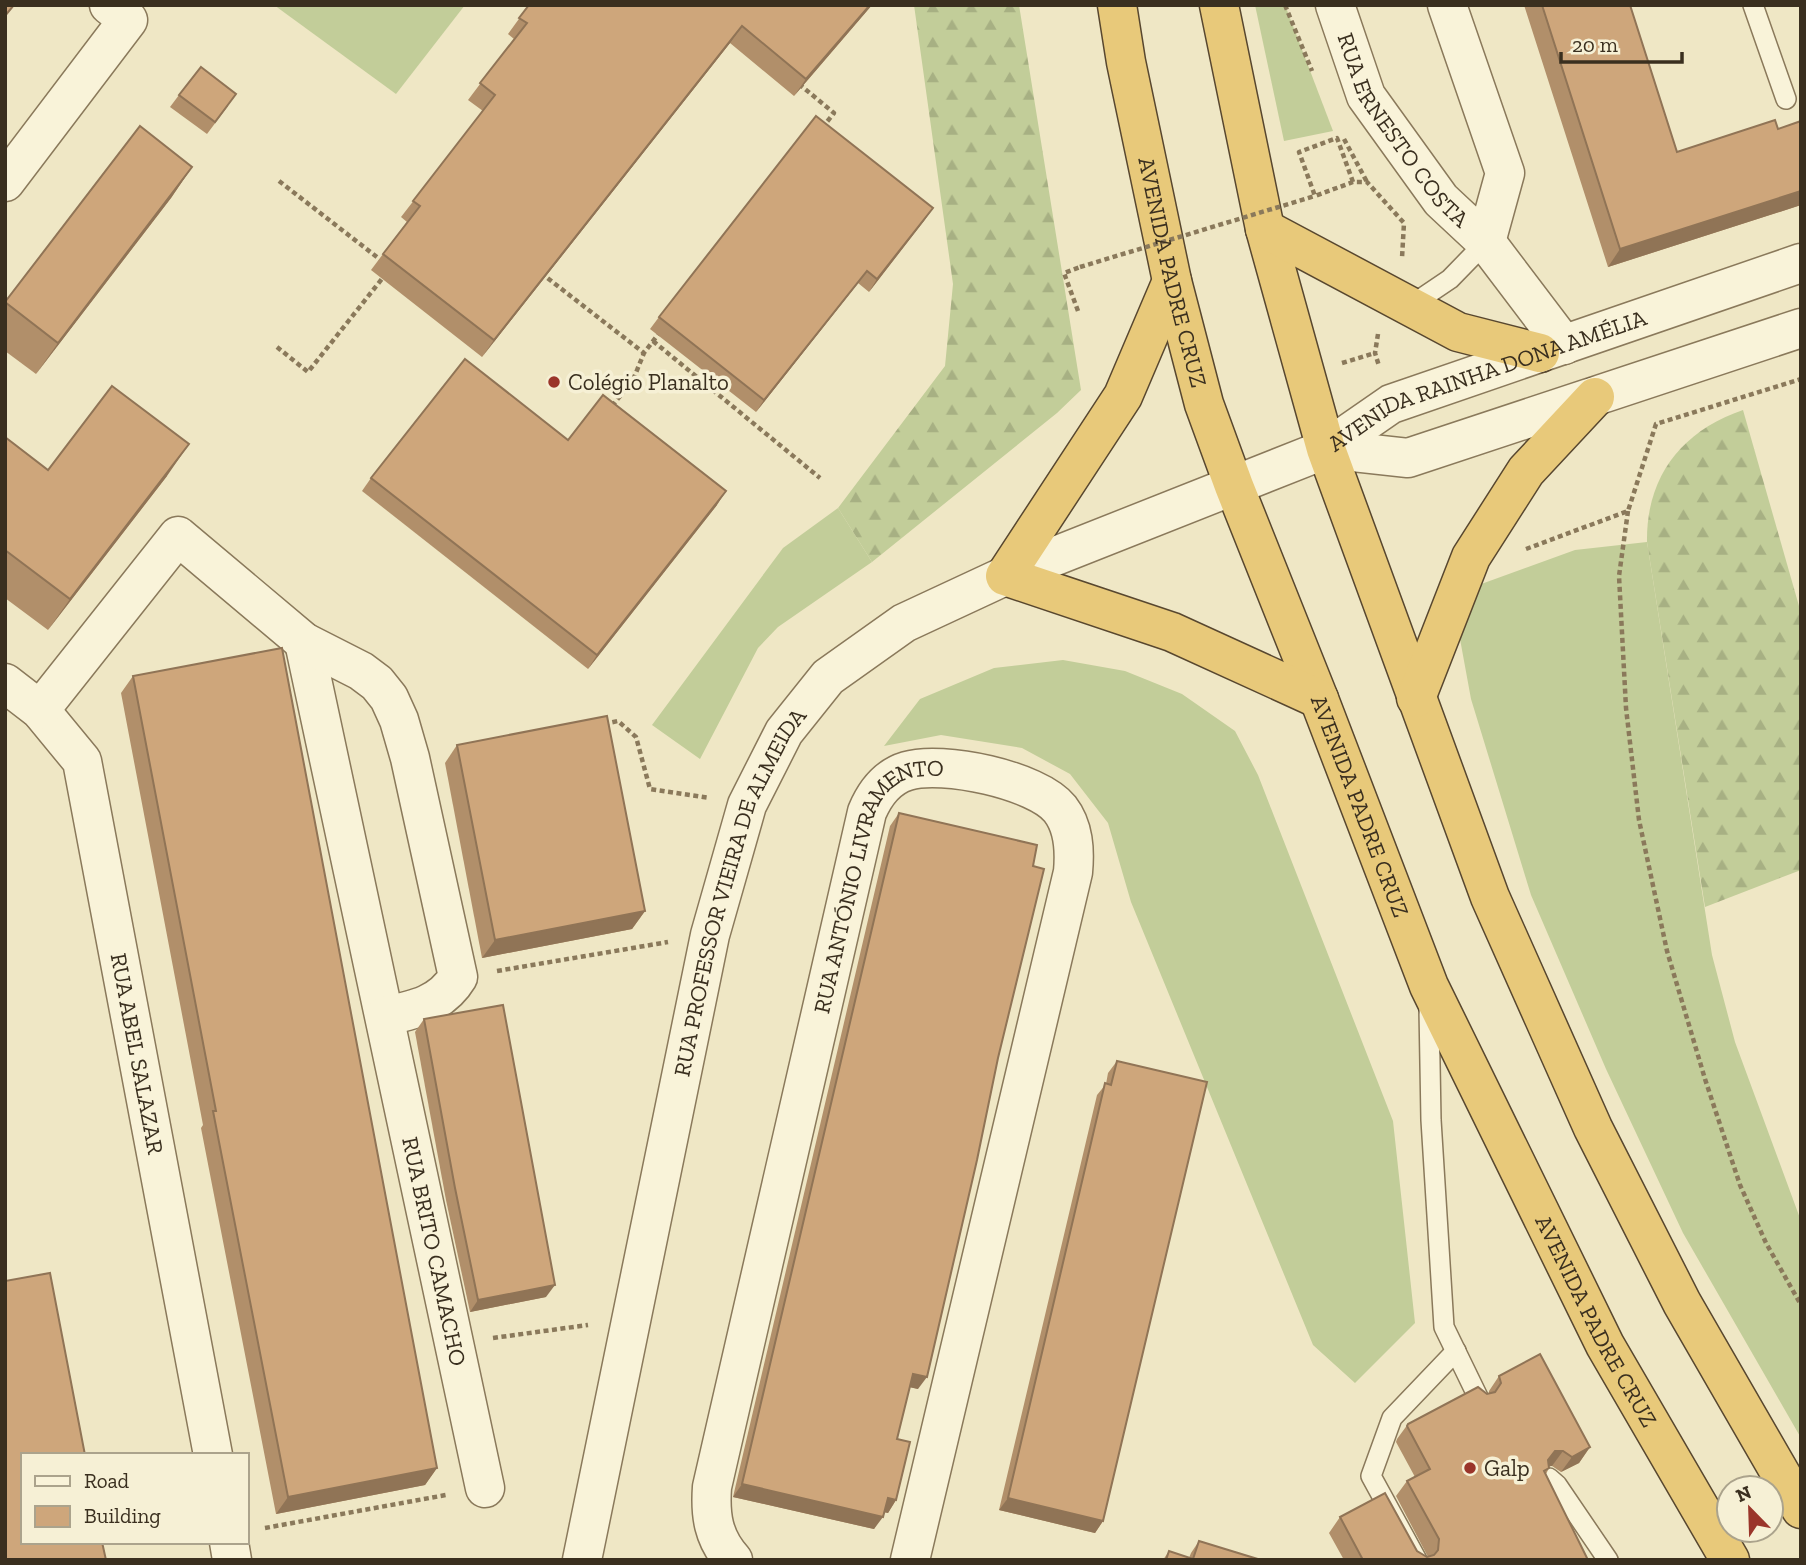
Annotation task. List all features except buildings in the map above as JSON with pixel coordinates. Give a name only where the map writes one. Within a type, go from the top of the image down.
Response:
[{"type":"highway","name":"AVENIDA PADRE CRUZ","points":[[1117,5],[1126,62],[1172,281],[1204,404],[1429,986],[1605,1345],[1730,1560]]},
{"type":"highway","points":[[1219,5],[1265,229],[1326,449],[1490,897],[1593,1128],[1682,1303],[1801,1509]]},
{"type":"highway","points":[[1265,229],[1458,332],[1552,349]]},
{"type":"highway","points":[[1172,281],[1123,396],[1005,576],[1172,632],[1320,699]]},
{"type":"highway","points":[[1416,698],[1471,557],[1526,471],[1595,397]]},
{"type":"street","points":[[5,183],[128,20],[109,5]]},
{"type":"street","name":"RUA ERNESTO COSTA","points":[[1335,5],[1366,96],[1441,200],[1486,242],[1552,349]]},
{"type":"street","name":"RUA ERNESTO COSTA","points":[[1447,5],[1505,173],[1486,242]]},
{"type":"street","name":"AVENIDA RAINHA DONA AMÉLIA","points":[[1326,449],[1391,404],[1801,263]]},
{"type":"street","name":"AVENIDA RAINHA DONA AMÉLIA","points":[[1326,449],[1408,458],[1801,328]]},
{"type":"street","name":"RUA PROFESSOR VIEIRA DE ALMEIDA","points":[[582,1560],[710,935],[747,805],[784,732],[828,677],[904,623],[1005,576],[1326,449]]},
{"type":"street","points":[[40,710],[178,536],[304,642],[343,661],[377,683],[389,698],[399,720],[410,758],[458,977],[445,995],[436,1000],[413,1010],[384,1016]]},
{"type":"street","name":"RUA BRITO CAMACHO","points":[[304,642],[485,1488]]},
{"type":"street","name":"RUA ABEL SALAZAR","points":[[5,683],[40,710],[82,761],[213,1453]]},
{"type":"street","name":"RUA ANTÓNIO LIVRAMENTO","points":[[733,1560],[716,1536],[711,1504],[712,1487],[867,812],[880,789],[891,779],[906,771],[944,767],[1022,784],[1050,799],[1068,822],[1074,856],[1070,885],[910,1560]]},
{"type":"street","points":[[232,1560],[241,1544]]},
{"type":"lane","points":[[1753,5],[1786,99]]},
{"type":"lane","points":[[1410,306],[1450,279],[1486,242]]},
{"type":"lane","points":[[1429,986],[1431,1120],[1444,1327],[1478,1397]]},
{"type":"lane","points":[[1417,1560],[1371,1476],[1392,1418],[1456,1351]]},
{"type":"lane","points":[[1549,1478],[1608,1560]]},
{"type":"path","points":[[796,81],[834,113],[817,134]]},
{"type":"path","points":[[1315,196],[1299,152],[1337,138],[1353,182]]},
{"type":"path","points":[[277,347],[308,372],[390,268],[279,181]]},
{"type":"path","points":[[1078,311],[1065,274],[1353,182],[1367,182],[1404,223],[1402,267]]},
{"type":"path","points":[[537,270],[643,353]]},
{"type":"path","points":[[1379,329],[1375,353],[1382,375]]},
{"type":"path","points":[[610,409],[633,380],[643,353],[662,330]]},
{"type":"path","points":[[653,341],[820,478]]},
{"type":"path","points":[[1338,364],[1375,353]]},
{"type":"path","points":[[1801,379],[1656,424],[1628,511],[1619,576],[1626,708],[1639,820],[1667,951],[1740,1185],[1766,1243],[1801,1305]]},
{"type":"path","points":[[1471,557],[1496,561],[1628,511]]},
{"type":"path","points":[[592,726],[618,722],[636,737],[649,789],[747,805]]},
{"type":"path","points":[[458,977],[710,935]]},
{"type":"path","points":[[454,1343],[631,1320]]},
{"type":"path","points":[[248,1535],[485,1488]]},
{"type":"green space","points":[[274,5],[465,5],[396,94]]},
{"type":"green space","points":[[914,5],[1019,5],[1081,390],[1057,413],[872,562],[838,508],[945,366],[953,284]]},
{"type":"green space","points":[[1255,5],[1285,5],[1333,131],[1284,141]]},
{"type":"green space","points":[[1743,410],[1801,613],[1801,870],[1705,907],[1647,542],[1648,518],[1653,496],[1672,459],[1702,430]]},
{"type":"green space","points":[[838,508],[872,562],[778,627],[758,648],[700,759],[652,725],[783,548]]},
{"type":"green space","points":[[1647,542],[1712,955],[1735,1042],[1801,1221],[1801,1438],[1683,1233],[1606,1069],[1531,895],[1471,699],[1460,639],[1473,587],[1575,550]]},
{"type":"green space","points":[[1063,660],[1125,671],[1182,694],[1235,731],[1258,775],[1393,1121],[1415,1323],[1355,1383],[1313,1345],[1131,902],[1108,823],[1070,774],[1022,748],[941,735],[884,746],[920,699],[994,668]]},
{"type":"place","name":"Colégio Planalto","points":[[554,382]]},
{"type":"place","name":"Galp","points":[[1470,1468]]}]
